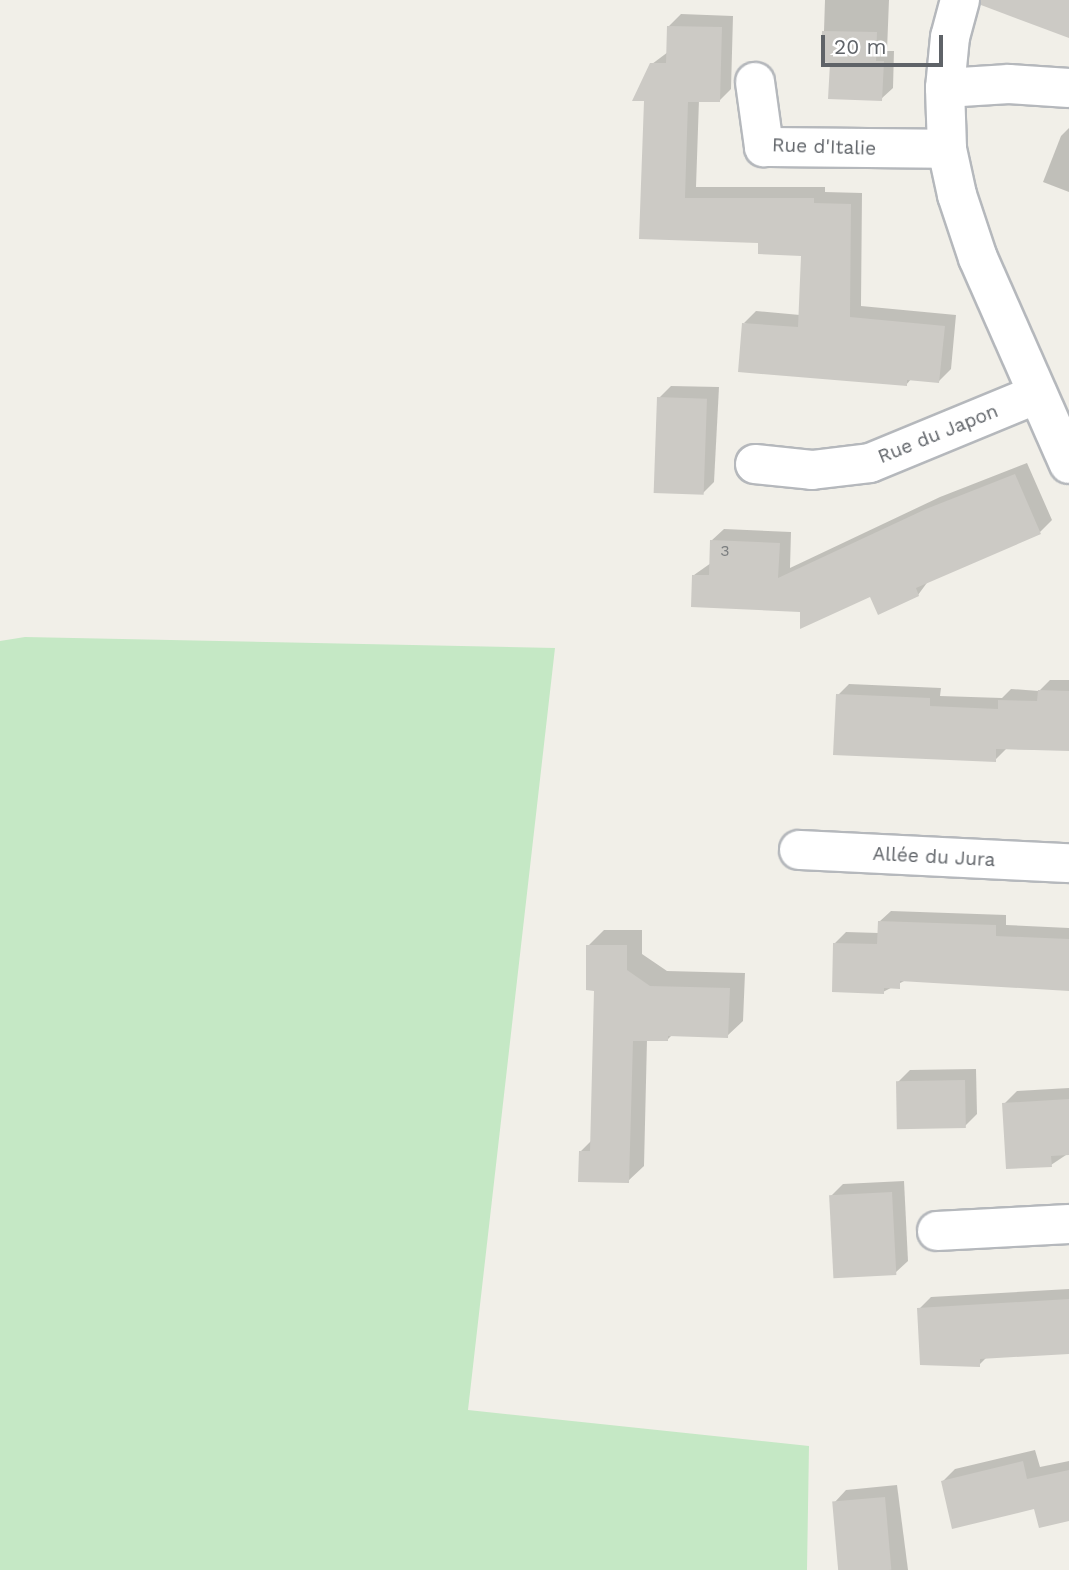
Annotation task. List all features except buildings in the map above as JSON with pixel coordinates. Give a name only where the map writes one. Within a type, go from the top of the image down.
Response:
[{"type":"street","points":[[960,0],[950,37],[945,88],[947,149],[978,258],[1069,464]]},
{"type":"street","name":"Rue d'Italie","points":[[755,82],[764,147],[947,149]]},
{"type":"street","points":[[945,88],[1009,85],[1069,88]]},
{"type":"street","name":"Rue du Japon","points":[[755,464],[812,470],[870,463],[1037,394]]},
{"type":"street","name":"Allée du Jura","points":[[799,850],[1069,863]]},
{"type":"street","points":[[937,1231],[1069,1224]]},
{"type":"green space","points":[[25,637],[555,648],[468,1410],[809,1446],[807,1570],[0,1570],[0,641]]}]
